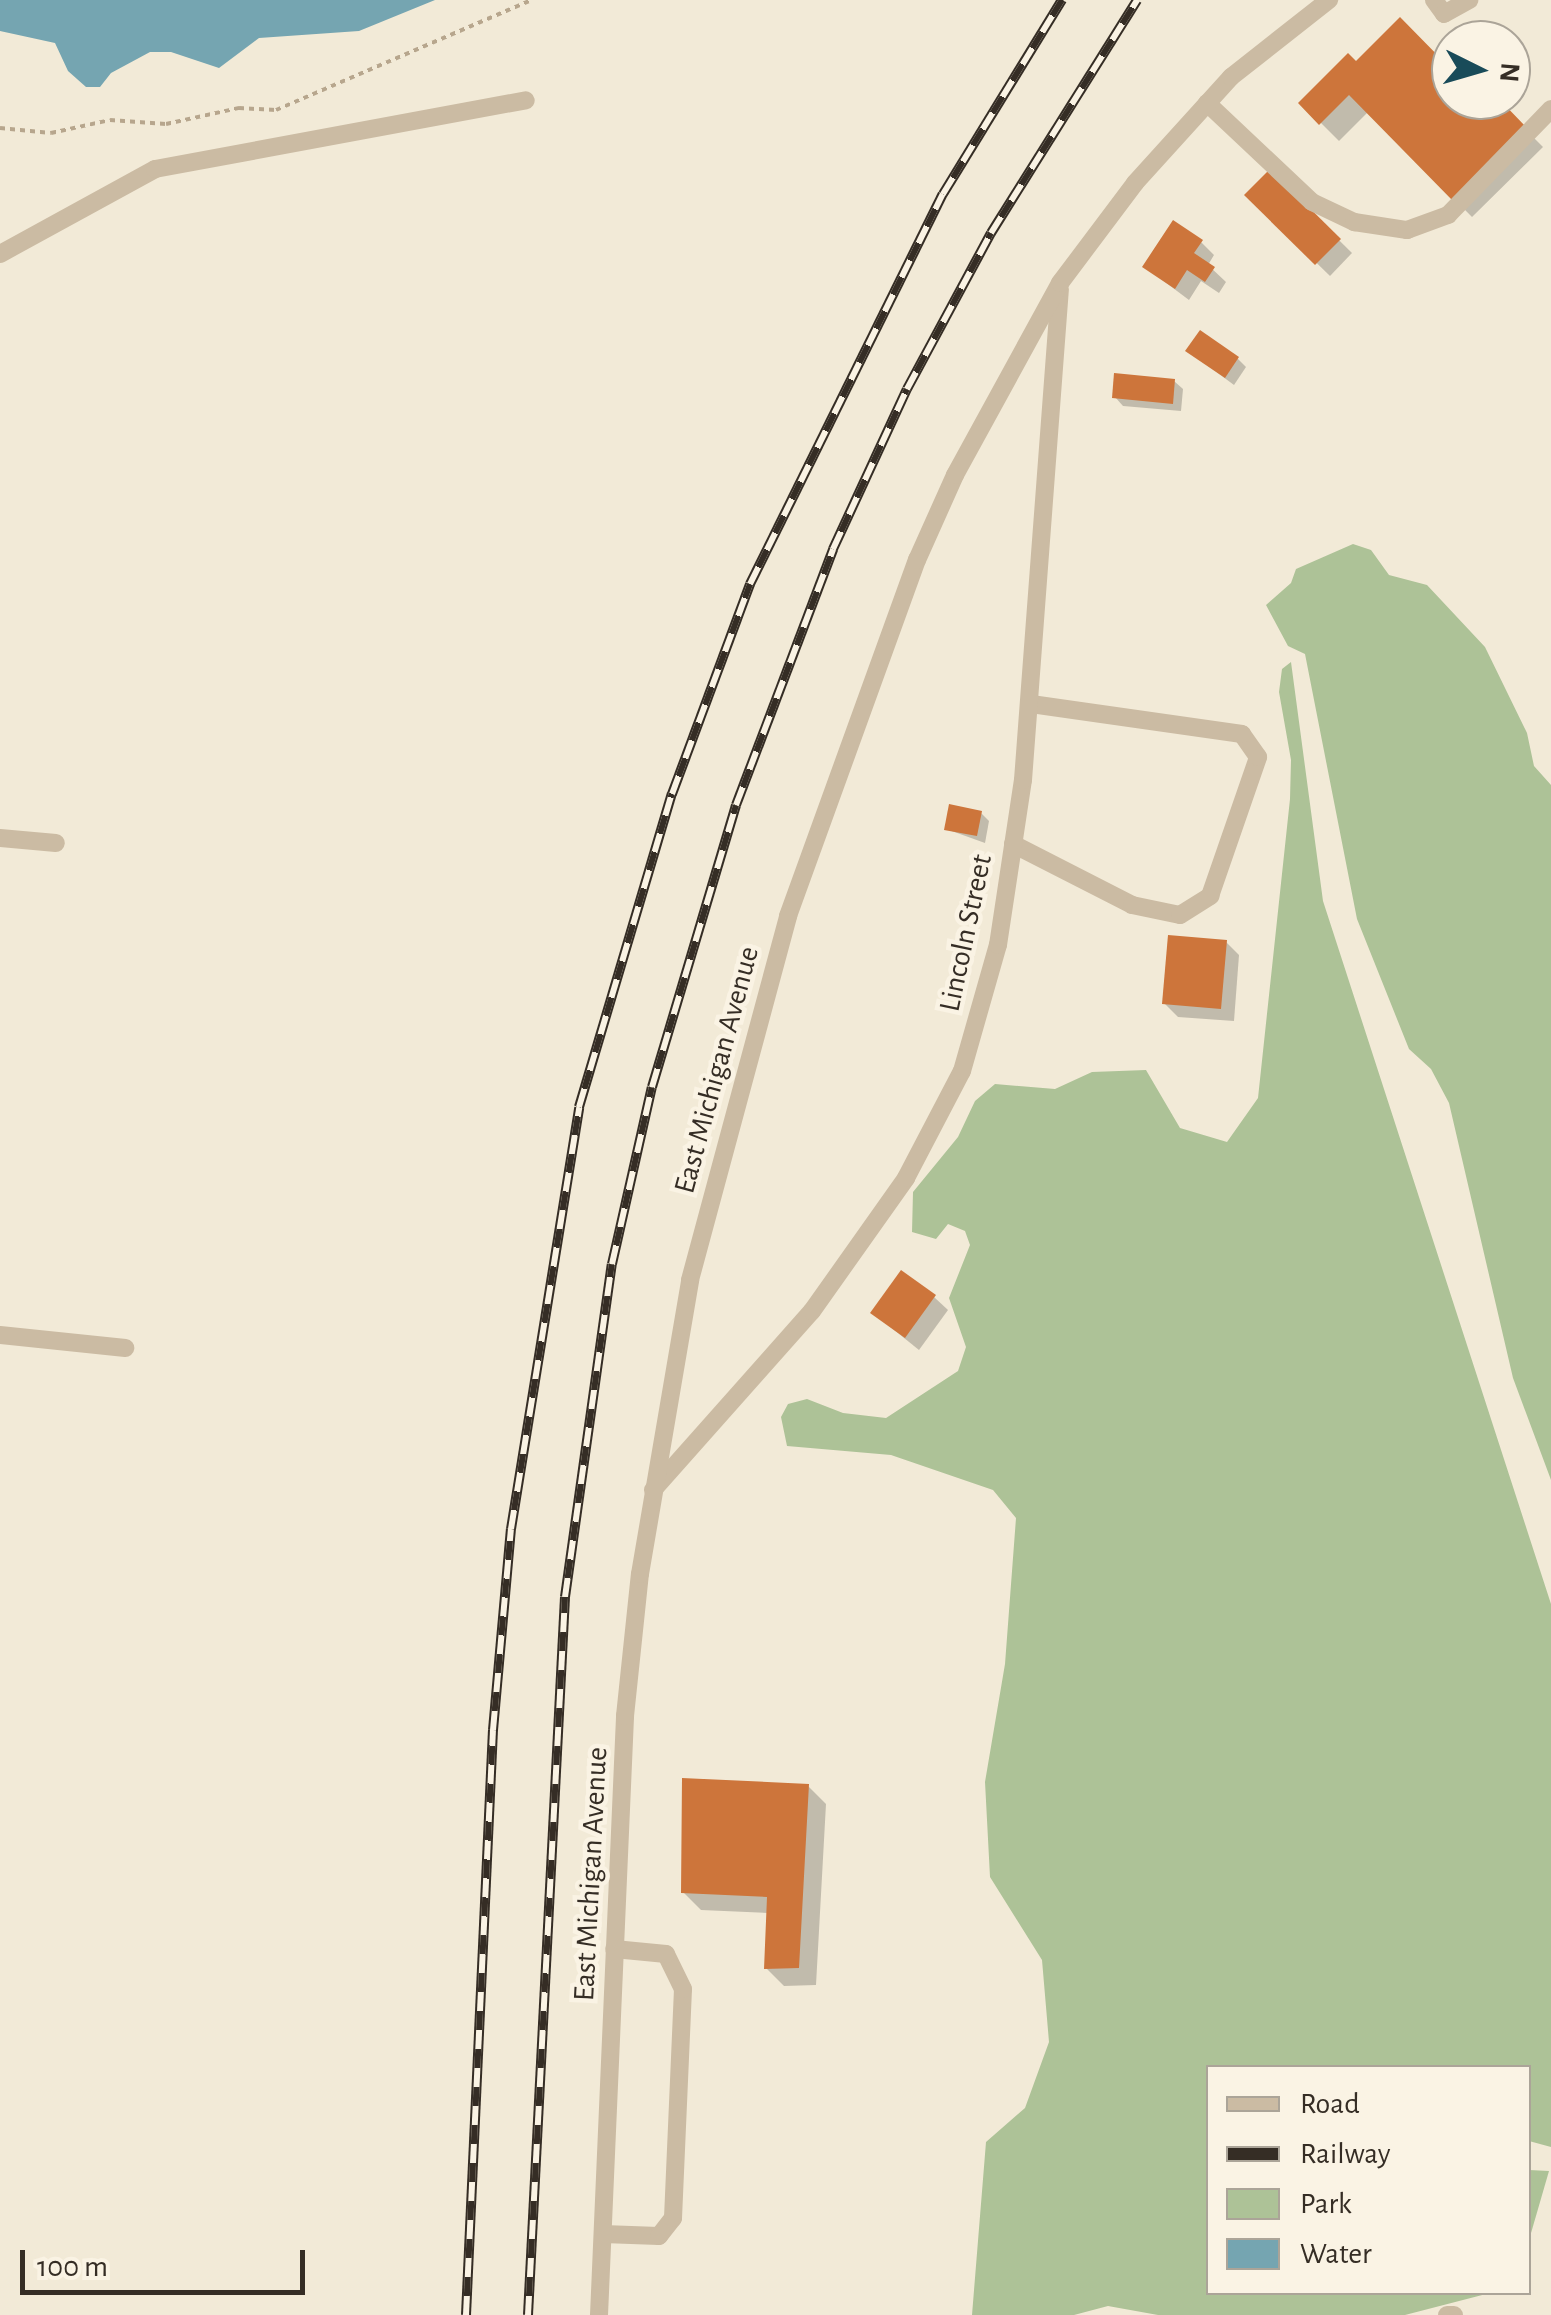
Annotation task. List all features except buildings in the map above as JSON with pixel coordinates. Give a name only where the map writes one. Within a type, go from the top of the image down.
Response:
[{"type":"street","name":"East Michigan Avenue","points":[[599,2315],[625,1716],[652,1492],[717,1162],[788,916],[917,560],[954,476],[1060,283],[1135,183],[1207,103],[1266,45],[1329,0]]},
{"type":"street","points":[[1434,0],[1444,14],[1469,0]]},
{"type":"street","points":[[0,254],[156,169],[526,100]]},
{"type":"street","points":[[1207,103],[1312,202],[1354,222],[1407,230],[1448,216],[1551,109]]},
{"type":"street","name":"Lincoln Street","points":[[652,1492],[812,1310],[944,1113],[993,963],[1013,844],[1030,704],[1060,283]]},
{"type":"street","points":[[1013,844],[1132,905],[1180,915],[1210,896],[1258,757],[1242,734],[1030,704]]},
{"type":"street","points":[[0,838],[56,843]]},
{"type":"street","points":[[0,1335],[126,1348]]},
{"type":"street","points":[[603,2234],[659,2236],[673,2218],[683,1989],[666,1954],[614,1948]]},
{"type":"path","points":[[0,128],[51,133],[110,120],[166,124],[239,108],[276,110],[531,0]]},
{"type":"green space","points":[[1353,544],[1371,550],[1389,575],[1427,585],[1485,647],[1527,733],[1534,766],[1551,785],[1551,1480],[1513,1378],[1449,1103],[1431,1069],[1409,1049],[1357,919],[1305,654],[1288,646],[1266,605],[1291,583],[1296,569]]},
{"type":"green space","points":[[1291,662],[1323,901],[1551,1604],[1551,2147],[1531,2142],[1531,2065],[1206,2065],[1206,2295],[1482,2295],[1405,2315],[1158,2315],[1108,2306],[1074,2315],[972,2315],[986,2142],[1025,2108],[1049,2042],[1042,1960],[990,1877],[985,1782],[1005,1664],[1016,1518],[993,1490],[891,1455],[787,1446],[781,1417],[788,1404],[807,1399],[843,1413],[886,1418],[958,1371],[966,1347],[949,1298],[970,1245],[965,1231],[948,1224],[936,1239],[912,1232],[913,1192],[958,1137],[975,1101],[995,1084],[1055,1089],[1092,1072],[1146,1070],[1180,1128],[1227,1142],[1258,1098],[1290,799],[1291,760],[1279,692],[1282,669]]},
{"type":"green space","points":[[1531,2170],[1549,2171],[1531,2233]]},
{"type":"water","points":[[0,0],[435,0],[359,31],[259,38],[219,68],[171,52],[150,52],[111,73],[100,87],[86,87],[68,71],[55,43],[0,31]]},
{"type":"railway","points":[[466,2315],[493,1730],[511,1529],[579,1107],[672,794],[750,584],[943,194],[1062,0]]},
{"type":"railway","points":[[528,2315],[565,1597],[612,1264],[652,1087],[736,805],[833,549],[907,389],[991,233],[1137,0]]}]
